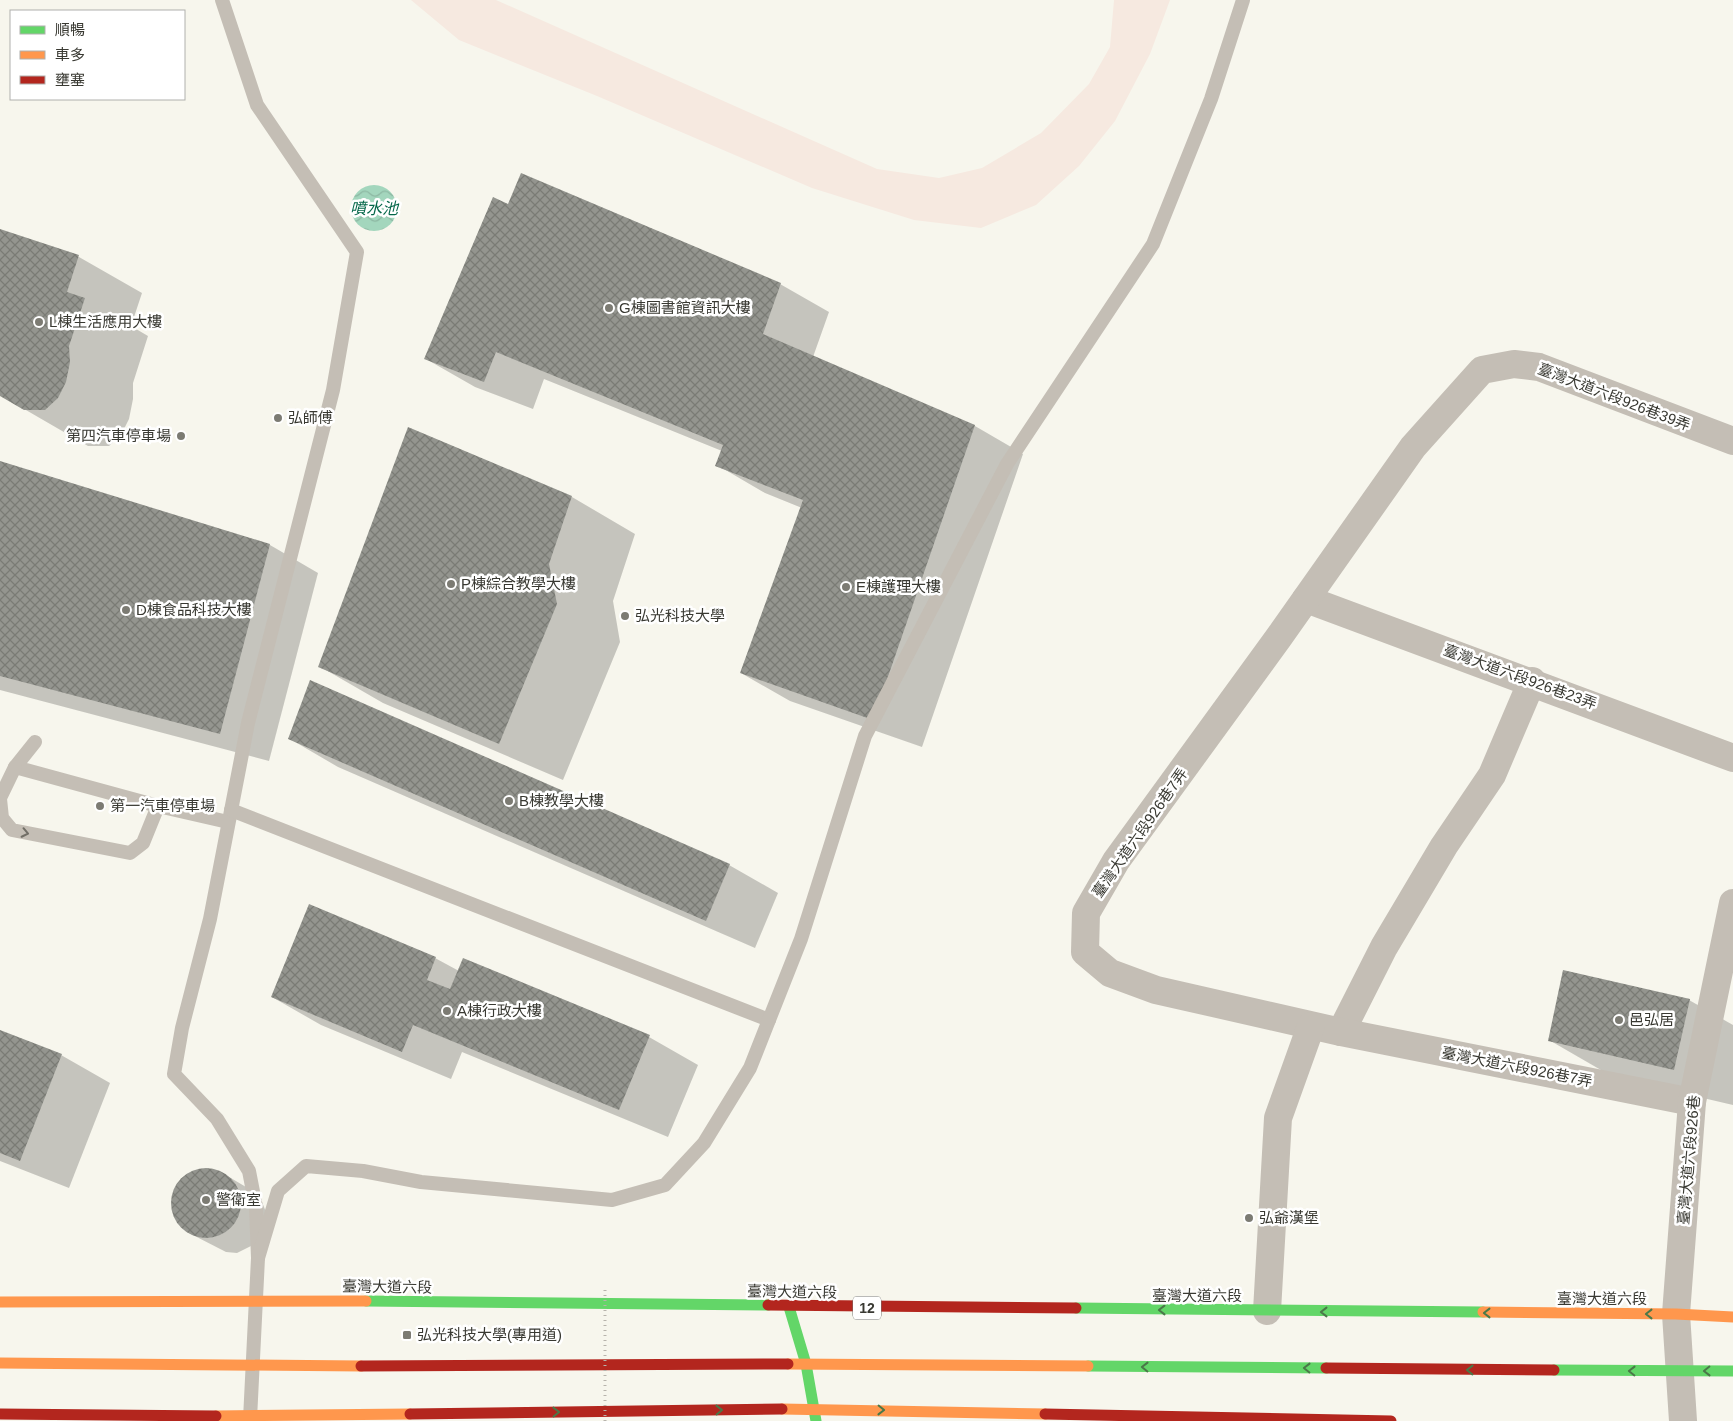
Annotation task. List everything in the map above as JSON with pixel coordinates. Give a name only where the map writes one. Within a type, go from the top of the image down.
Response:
[{"type":"main road","name":"臺灣大道六段","points":[[0,1302],[255,1300],[789,1307],[1676,1314],[1733,1317]]},
{"type":"main road","points":[[789,1307],[806,1364],[812,1409],[816,1421]]},
{"type":"main road","points":[[0,1363],[253,1367],[806,1364],[1733,1371]]},
{"type":"main road","points":[[0,1414],[250,1418],[812,1409],[1391,1421]]},
{"type":"street","name":"臺灣大道六段926巷39弄","points":[[1306,599],[1413,447],[1482,370],[1514,364],[1540,367],[1733,441]]},
{"type":"street","name":"臺灣大道六段926巷23弄","points":[[1306,599],[1532,681],[1733,758]]},
{"type":"street","name":"臺灣大道六段926巷7弄","points":[[1306,599],[1116,861],[1086,913],[1085,952],[1110,974],[1156,990],[1311,1026],[1692,1102]]},
{"type":"street","points":[[1341,1032],[1384,947],[1444,846],[1492,776],[1532,681]]},
{"type":"street","name":"臺灣大道六段926巷","points":[[1683,1421],[1676,1314],[1692,1102],[1733,902]]},
{"type":"street","points":[[1267,1311],[1278,1118],[1311,1026]]},
{"type":"lane","points":[[222,0],[257,106],[357,252],[333,390],[248,723],[210,919],[182,1028],[174,1074],[217,1119],[249,1171],[256,1208],[258,1258],[250,1418]]},
{"type":"lane","points":[[258,1258],[278,1191],[306,1166],[363,1171],[421,1182],[612,1200],[665,1185],[704,1143],[750,1068],[801,939],[865,736],[1007,464],[1153,244],[1210,99],[1243,0]]},
{"type":"lane","points":[[35,742],[15,767],[0,798],[2,818],[12,830],[130,853],[143,843],[158,806]]},
{"type":"lane","points":[[0,772],[15,767],[158,806],[230,816],[768,1020]]},
{"type":"path","points":[[605,1290],[605,1421]]},
{"type":"shaded area","points":[[411,0],[496,0],[877,169],[939,178],[982,168],[1041,133],[1089,84],[1110,47],[1114,0],[1170,0],[1150,54],[1115,121],[1079,166],[1036,205],[981,228],[914,220],[812,188],[597,96],[459,40]]},
{"type":"water","name":"噴水池","points":[[369,185],[379,185],[393,195],[397,208],[393,221],[387,227],[379,231],[369,231],[355,221],[351,213],[351,203],[361,189]]},
{"type":"building","points":[[521,173],[781,283],[763,334],[975,425],[873,720],[740,673],[803,500],[715,466],[723,445],[496,352],[484,382],[424,359],[493,197],[508,204]]},
{"type":"building","name":"L棟生活應用大樓","points":[[0,229],[79,255],[67,292],[85,298],[69,346],[70,362],[66,382],[58,398],[45,410],[24,410],[0,396]]},
{"type":"building","name":"P棟綜合教學大樓","points":[[408,427],[572,496],[549,564],[557,604],[499,744],[318,667]]},
{"type":"building","name":"D棟食品科技大樓","points":[[0,461],[270,544],[220,734],[0,676]]},
{"type":"building","name":"B棟教學大樓","points":[[310,680],[730,864],[706,921],[288,739]]},
{"type":"building","name":"A棟行政大樓","points":[[309,904],[436,957],[427,980],[450,989],[463,958],[650,1035],[619,1110],[413,1025],[402,1052],[271,997]]},
{"type":"building","name":"邑弘居","points":[[1563,970],[1690,999],[1674,1070],[1548,1041]]},
{"type":"building","points":[[0,1030],[62,1054],[20,1161],[0,1153]]},
{"type":"building","name":"警衛室","points":[[206,1168],[219,1171],[231,1178],[238,1190],[241,1203],[238,1216],[231,1228],[219,1235],[206,1238],[193,1235],[181,1228],[174,1216],[171,1203],[174,1190],[181,1178],[193,1171]]},
{"type":"traffic: fast","points":[[366,1301],[768,1305]]},
{"type":"traffic: fast","points":[[789,1307],[806,1364],[816,1421]]},
{"type":"traffic: fast","points":[[1076,1308],[1483,1312]]},
{"type":"traffic: fast","points":[[1088,1366],[1326,1368]]},
{"type":"traffic: fast","points":[[1554,1370],[1733,1371]]},
{"type":"traffic: slow","points":[[0,1302],[366,1301]]},
{"type":"traffic: slow","points":[[1483,1312],[1676,1314],[1733,1317]]},
{"type":"traffic: slow","points":[[0,1363],[361,1366]]},
{"type":"traffic: slow","points":[[788,1364],[1088,1366]]},
{"type":"traffic: slow","points":[[782,1409],[1045,1414]]},
{"type":"traffic: slow","points":[[216,1416],[410,1414]]},
{"type":"traffic: jam","points":[[768,1305],[1076,1308]]},
{"type":"traffic: jam","points":[[361,1366],[788,1364]]},
{"type":"traffic: jam","points":[[1326,1368],[1554,1370]]},
{"type":"traffic: jam","points":[[410,1414],[782,1409]]},
{"type":"traffic: jam","points":[[0,1414],[216,1416]]},
{"type":"traffic: jam","points":[[1045,1414],[1391,1421]]},
{"type":"place","name":"G棟圖書館資訊大樓","points":[[609,308]]},
{"type":"place","name":"L棟生活應用大樓","points":[[39,322]]},
{"type":"place","name":"弘師傅","points":[[278,418]]},
{"type":"place","name":"第四汽車停車場","points":[[181,436]]},
{"type":"place","name":"P棟綜合教學大樓","points":[[451,584]]},
{"type":"place","name":"E棟護理大樓","points":[[846,587]]},
{"type":"place","name":"D棟食品科技大樓","points":[[126,610]]},
{"type":"place","name":"弘光科技大學","points":[[625,616]]},
{"type":"place","name":"B棟教學大樓","points":[[509,801]]},
{"type":"place","name":"第一汽車停車場","points":[[100,806]]},
{"type":"place","name":"A棟行政大樓","points":[[447,1011]]},
{"type":"place","name":"邑弘居","points":[[1619,1020]]},
{"type":"place","name":"警衛室","points":[[206,1200]]},
{"type":"place","name":"弘爺漢堡","points":[[1249,1218]]},
{"type":"place","name":"弘光科技大學(專用道)","points":[[407,1335]]}]
